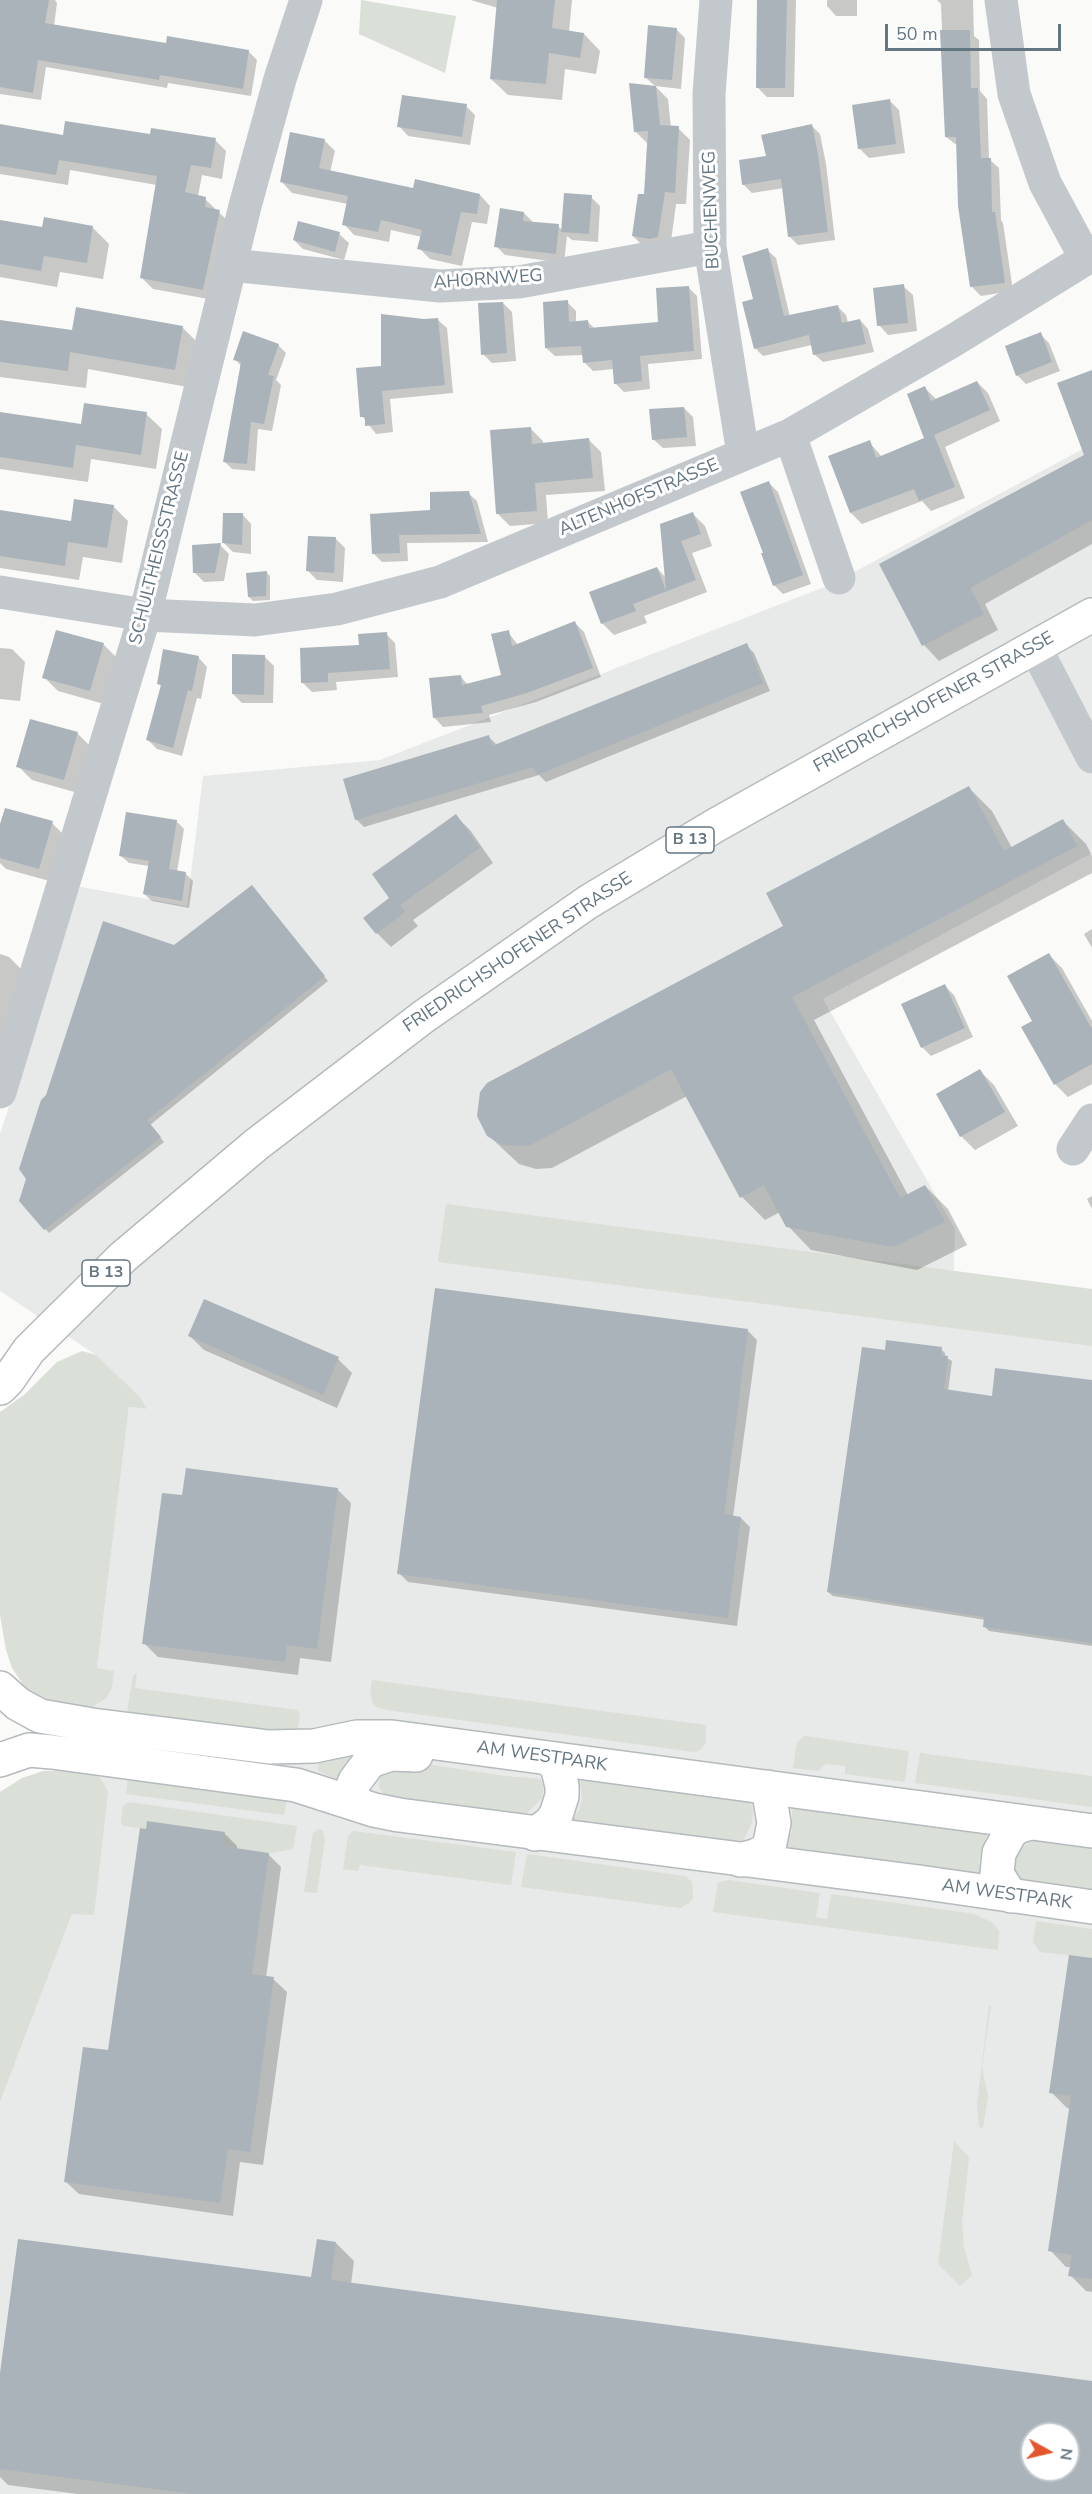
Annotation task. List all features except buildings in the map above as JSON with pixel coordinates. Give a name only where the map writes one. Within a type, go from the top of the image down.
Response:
[{"type":"main road","name":"FRIEDRICHSHOFENER STRASSE","points":[[0,1388],[8,1380],[14,1356],[123,1257],[240,1158],[433,1010],[588,902],[716,825],[1092,615]]},
{"type":"main road","name":"AM WESTPARK","points":[[0,1688],[28,1711],[53,1719],[255,1746],[307,1746],[357,1737],[392,1737],[1092,1831]]},
{"type":"main road","name":"AM WESTPARK","points":[[0,1760],[29,1750],[66,1754],[296,1785],[399,1815],[919,1881],[1092,1907]]},
{"type":"main road","points":[[346,1801],[362,1771],[370,1761],[380,1756],[401,1754],[457,1758],[497,1750]]},
{"type":"main road","points":[[0,1779],[14,1769],[66,1754]]},
{"type":"main road","points":[[535,1834],[550,1823],[556,1815],[562,1796],[557,1766],[549,1759]]},
{"type":"main road","points":[[740,1860],[765,1851],[770,1843],[774,1823],[768,1787]]},
{"type":"main road","points":[[1011,1896],[997,1874],[999,1853],[1010,1833],[1017,1827],[1030,1823]]},
{"type":"street","name":"SCHULTHEISSSTRASSE","points":[[0,1092],[145,615],[230,265],[280,79],[306,0]]},
{"type":"street","name":"BUCHENWEG","points":[[716,0],[709,94],[710,247],[743,454]]},
{"type":"street","points":[[1001,0],[1014,94],[1045,183],[1089,257]]},
{"type":"street","name":"AHORNWEG","points":[[230,265],[440,286],[519,282],[710,247]]},
{"type":"street","name":"ALTENHOFSTRASSE","points":[[0,592],[145,615],[255,620],[337,609],[440,582],[790,435],[951,342],[1089,257]]},
{"type":"street","points":[[790,435],[839,578]]},
{"type":"street","points":[[1035,647],[1092,757]]},
{"type":"street","points":[[1073,1149],[1092,1120]]},
{"type":"shaded area","points":[[361,0],[456,16],[445,73],[359,34]]},
{"type":"shaded area","points":[[1092,444],[1092,853],[823,999],[955,1229],[952,1326],[1092,1344],[1092,2494],[0,2494],[0,2102],[72,1914],[93,1697],[129,1407],[147,1409],[96,1355],[0,1291],[0,1134],[62,941],[75,886],[187,906],[203,776],[380,760],[832,584]]},
{"type":"shaded area","points":[[446,1204],[1092,1289],[1092,1346],[438,1262]]},
{"type":"shaded area","points":[[82,1351],[96,1355],[140,1397],[147,1409],[129,1407],[97,1668],[114,1671],[112,1688],[105,1699],[87,1710],[61,1708],[28,1692],[12,1668],[6,1650],[0,1615],[0,1412],[24,1395],[57,1362]]},
{"type":"shaded area","points":[[137,1673],[135,1688],[297,1710],[300,1713],[297,1734],[126,1717],[133,1676]]},
{"type":"shaded area","points":[[372,1680],[706,1725],[706,1743],[699,1751],[694,1752],[387,1710],[376,1707],[372,1701],[370,1692]]},
{"type":"shaded area","points":[[805,1736],[909,1751],[905,1782],[845,1774],[845,1766],[826,1764],[818,1771],[793,1768],[797,1742]]},
{"type":"shaded area","points":[[372,1748],[344,1782],[318,1771],[320,1753]]},
{"type":"shaded area","points":[[920,1753],[1092,1776],[1092,1807],[915,1783]]},
{"type":"shaded area","points":[[399,1760],[505,1776],[541,1779],[544,1786],[542,1798],[527,1813],[520,1815],[384,1794],[379,1787],[382,1771]]},
{"type":"shaded area","points":[[43,1771],[89,1772],[101,1779],[108,1792],[94,1915],[72,1914],[0,2102],[0,1792],[22,1778]]},
{"type":"shaded area","points":[[579,1775],[749,1796],[753,1811],[752,1823],[742,1843],[571,1821],[579,1810],[582,1799]]},
{"type":"shaded area","points":[[128,1777],[287,1799],[284,1815],[126,1794]]},
{"type":"shaded area","points":[[129,1802],[297,1826],[293,1849],[269,1853],[222,1846],[224,1832],[148,1821],[146,1829],[124,1826],[121,1824],[123,1806]]},
{"type":"shaded area","points":[[796,1805],[984,1832],[987,1834],[979,1860],[981,1877],[784,1849],[792,1831],[792,1808]]},
{"type":"shaded area","points":[[319,1829],[323,1831],[325,1840],[317,1893],[304,1892],[313,1833]]},
{"type":"shaded area","points":[[353,1831],[516,1852],[511,1885],[360,1865],[358,1871],[343,1869],[348,1836]]},
{"type":"shaded area","points":[[1038,1838],[1092,1843],[1092,1894],[1023,1881],[1017,1875],[1013,1867],[1014,1858],[1020,1848]]},
{"type":"shaded area","points":[[527,1854],[685,1876],[692,1882],[693,1898],[680,1908],[521,1887]]},
{"type":"shaded area","points":[[729,1880],[820,1893],[816,1917],[827,1919],[831,1894],[975,1914],[993,1923],[999,1931],[998,1950],[713,1912],[718,1882]]},
{"type":"shaded area","points":[[1036,1921],[1092,1929],[1092,1958],[1040,1952],[1033,1942]]},
{"type":"shaded area","points":[[989,2006],[991,2006],[982,2067],[988,2096],[983,2128],[979,2127],[977,2104]]},
{"type":"shaded area","points":[[954,2141],[969,2158],[962,2221],[964,2247],[972,2275],[960,2286],[938,2264]]}]
